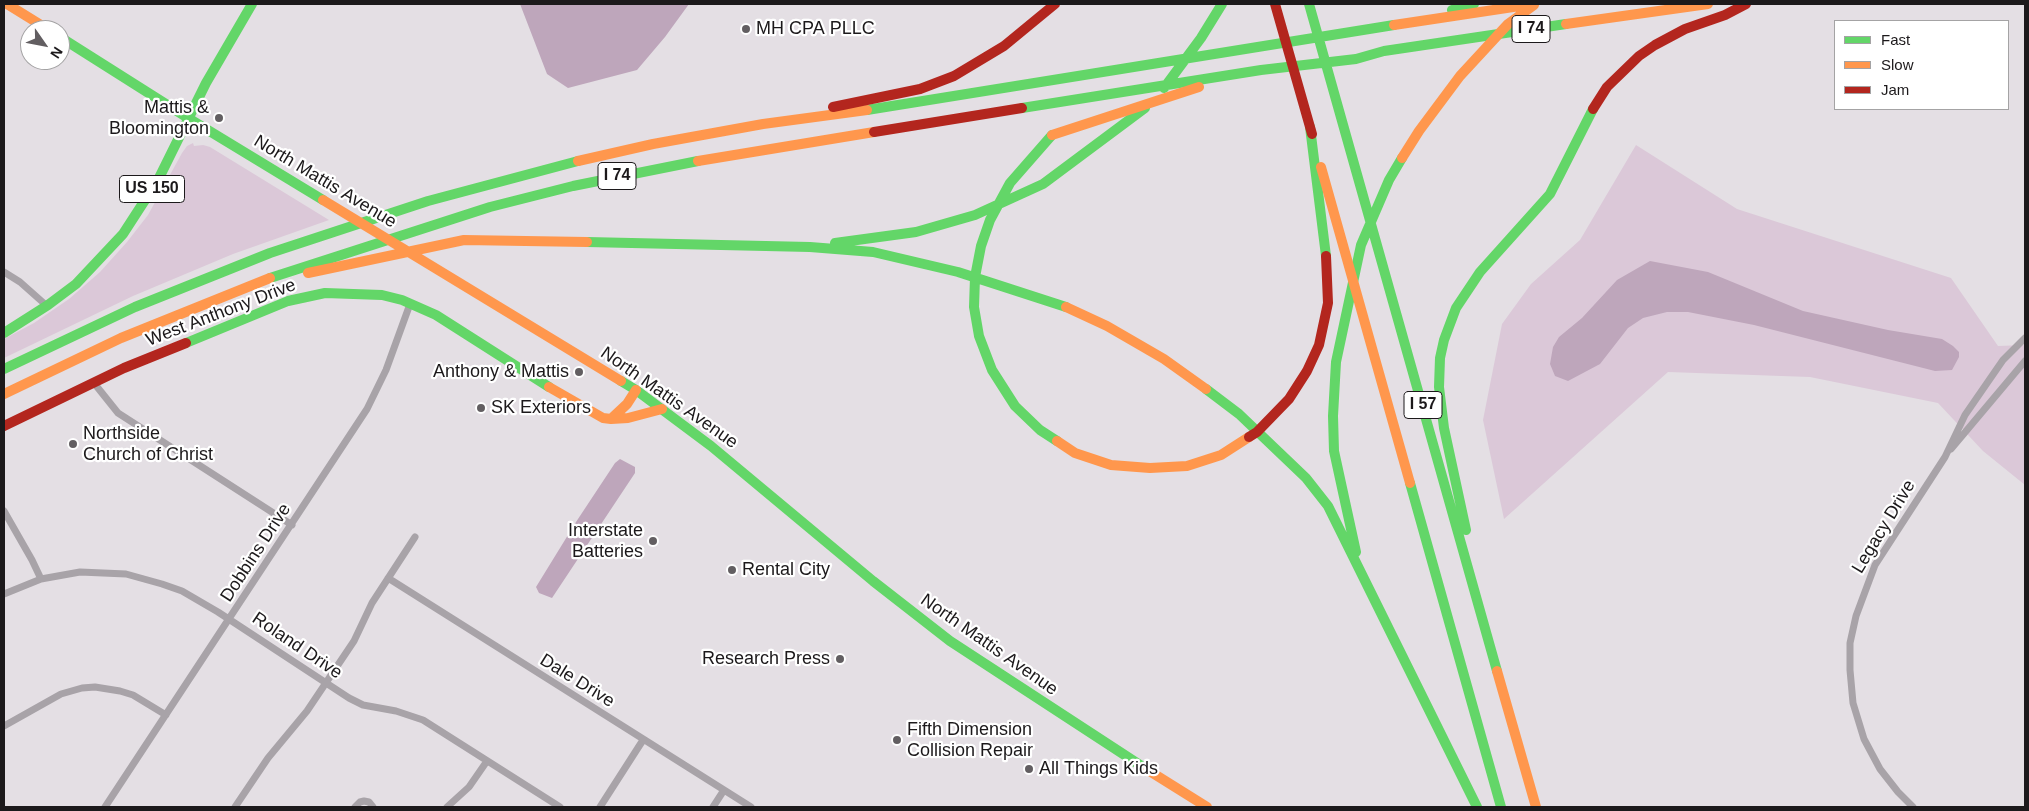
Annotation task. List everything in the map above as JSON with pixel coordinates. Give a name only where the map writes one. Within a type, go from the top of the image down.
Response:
[{"type":"main road","points":[[7,4],[33,20]]},
{"type":"main road","name":"US 150","points":[[4,333],[47,306],[76,284],[123,234],[158,180],[206,83],[252,4]]},
{"type":"main road","points":[[764,124],[820,109],[920,90],[940,82],[968,70],[1004,46],[1055,4]]},
{"type":"main road","points":[[810,247],[916,232],[975,215],[1043,184],[1100,144],[1155,100],[1201,38],[1222,4]]},
{"type":"main road","name":"I 57","points":[[1275,4],[1501,807]]},
{"type":"main road","name":"I 57","points":[[1310,4],[1536,807]]},
{"type":"main road","points":[[1387,27],[1474,4]]},
{"type":"main road","points":[[1361,572],[1334,451],[1333,416],[1336,362],[1360,245],[1389,180],[1419,131],[1460,76],[1508,24],[1535,4]]},
{"type":"main road","name":"I 74","points":[[4,369],[144,304],[261,256],[338,229],[428,201],[574,162],[653,144],[764,124],[827,116],[1350,31],[1535,4]]},
{"type":"main road","name":"I 74","points":[[4,394],[121,338],[254,283],[490,207],[614,177],[739,153],[1261,70],[1356,58],[1384,51],[1441,42],[1708,4]]},
{"type":"main road","points":[[1483,616],[1440,405],[1440,358],[1449,324],[1470,284],[1550,194],[1588,116],[1607,87],[1639,56],[1655,45],[1685,29],[1726,15],[1746,4]]},
{"type":"main road","name":"North Mattis Avenue","points":[[70,43],[188,118],[636,390],[734,464],[873,581],[942,635],[996,673],[1207,807]]},
{"type":"main road","points":[[1235,75],[1052,135],[1010,183],[990,220],[981,246],[975,277],[974,307],[978,336],[992,370],[1014,406],[1040,430],[1075,453],[1111,465],[1150,468],[1187,466],[1221,455],[1258,432],[1289,399],[1307,371],[1319,345],[1328,303],[1327,266],[1310,127]]},
{"type":"main road","points":[[254,283],[464,240],[810,247],[873,252],[958,272],[1056,303],[1107,326],[1164,359],[1239,414],[1306,478],[1328,506],[1477,807]]},
{"type":"main road","name":"West Anthony Drive","points":[[4,426],[124,368],[241,319],[288,302],[325,293],[364,292],[393,298],[436,315],[591,413],[602,418],[628,418],[662,409]]},
{"type":"main road","points":[[611,419],[627,404],[636,390]]},
{"type":"street","points":[[4,272],[20,282],[47,306]]},
{"type":"street","name":"Dobbins Drive","points":[[105,807],[292,526],[367,409],[386,370],[410,304]]},
{"type":"street","name":"Legacy Drive","points":[[1945,457],[1965,415],[1979,392],[2008,353],[2025,338]]},
{"type":"street","name":"Legacy Drive","points":[[1913,807],[1880,769],[1864,739],[1854,702],[1850,670],[1850,643],[1856,616],[1875,565],[1945,457],[2025,361]]},
{"type":"street","points":[[94,383],[110,405],[132,423],[292,526]]},
{"type":"street","points":[[4,511],[32,560],[40,579]]},
{"type":"street","points":[[235,807],[268,758],[297,725],[326,683],[354,641],[372,603],[416,537]]},
{"type":"street","name":"Roland Drive","points":[[4,594],[40,579],[80,572],[104,572],[142,578],[182,591],[230,619],[349,698],[363,705],[396,711],[423,720],[560,807]]},
{"type":"street","name":"Dale Drive","points":[[388,578],[752,807]]},
{"type":"street","points":[[4,726],[61,694],[76,689],[95,687],[120,690],[133,695],[166,715]]},
{"type":"street","points":[[600,807],[643,740]]},
{"type":"street","points":[[447,807],[469,787],[488,761]]},
{"type":"street","points":[[713,807],[724,790]]},
{"type":"street","points":[[355,807],[364,800],[374,807]]},
{"type":"shaded area","points":[[520,4],[689,4],[665,37],[637,70],[568,88],[547,74]]},
{"type":"shaded area","points":[[193,143],[194,146],[203,145],[210,147],[329,220],[233,254],[133,296],[4,358],[4,339],[34,323],[69,299],[100,272],[127,242],[148,215],[182,153],[187,146]]},
{"type":"shaded area","points":[[1636,145],[1737,209],[1951,278],[1998,346],[2025,345],[2025,485],[1983,451],[1938,403],[1810,377],[1668,372],[1504,519],[1483,420],[1502,324],[1531,284],[1580,240]]},
{"type":"shaded area","points":[[1650,261],[1708,272],[1803,311],[1888,330],[1942,339],[1959,352],[1959,357],[1952,370],[1935,371],[1754,325],[1688,312],[1667,312],[1643,318],[1628,328],[1600,364],[1568,381],[1555,376],[1550,364],[1553,347],[1559,337],[1582,318],[1617,280]]},
{"type":"shaded area","points":[[620,459],[635,467],[635,473],[552,598],[539,593],[536,587],[576,522],[615,463]]},
{"type":"traffic: fast","points":[[4,333],[48,305],[76,284],[123,234],[158,180],[206,83],[252,4]]},
{"type":"traffic: fast","points":[[1164,88],[1201,38],[1222,4]]},
{"type":"traffic: fast","points":[[1309,4],[1497,671]]},
{"type":"traffic: fast","points":[[1452,10],[1474,4]]},
{"type":"traffic: fast","points":[[1022,108],[1261,70],[1356,59],[1384,51],[1566,24]]},
{"type":"traffic: fast","points":[[867,110],[1394,25]]},
{"type":"traffic: fast","points":[[70,43],[323,200]]},
{"type":"traffic: fast","points":[[835,243],[916,232],[975,215],[1043,184],[1145,108]]},
{"type":"traffic: fast","points":[[1466,530],[1444,428],[1439,387],[1440,358],[1444,340],[1456,308],[1480,272],[1550,194],[1593,109]]},
{"type":"traffic: fast","points":[[1310,127],[1326,256]]},
{"type":"traffic: fast","points":[[1052,135],[1010,183],[990,220],[981,246],[975,277],[974,307],[979,336],[992,370],[1015,406],[1040,430],[1057,441]]},
{"type":"traffic: fast","points":[[1356,552],[1334,451],[1333,416],[1336,362],[1361,245],[1389,180],[1402,158]]},
{"type":"traffic: fast","points":[[4,369],[135,307],[270,253],[428,201],[578,161]]},
{"type":"traffic: fast","points":[[270,278],[490,207],[573,186],[698,161]]},
{"type":"traffic: fast","points":[[587,242],[810,247],[873,252],[958,272],[1066,307]]},
{"type":"traffic: fast","points":[[186,343],[288,301],[325,293],[382,295],[402,300],[436,315],[549,387]]},
{"type":"traffic: fast","points":[[621,381],[711,446],[873,581],[950,641],[1143,767]]},
{"type":"traffic: fast","points":[[1206,389],[1239,414],[1306,478],[1328,506],[1477,807]]},
{"type":"traffic: fast","points":[[1410,483],[1501,807]]},
{"type":"traffic: slow","points":[[7,4],[33,20]]},
{"type":"traffic: slow","points":[[1394,25],[1533,4]]},
{"type":"traffic: slow","points":[[1566,24],[1708,4]]},
{"type":"traffic: slow","points":[[1402,158],[1419,131],[1460,76],[1508,24],[1534,5]]},
{"type":"traffic: slow","points":[[1052,135],[1199,87]]},
{"type":"traffic: slow","points":[[578,161],[653,144],[763,124],[867,110]]},
{"type":"traffic: slow","points":[[698,161],[874,132]]},
{"type":"traffic: slow","points":[[1321,167],[1410,483]]},
{"type":"traffic: slow","points":[[323,200],[621,381]]},
{"type":"traffic: slow","points":[[308,273],[464,240],[587,242]]},
{"type":"traffic: slow","points":[[4,394],[121,338],[270,278]]},
{"type":"traffic: slow","points":[[1066,307],[1107,326],[1164,359],[1206,389]]},
{"type":"traffic: slow","points":[[549,387],[603,418],[611,419],[627,404],[636,390]]},
{"type":"traffic: slow","points":[[611,419],[628,418],[662,409]]},
{"type":"traffic: slow","points":[[1057,441],[1075,453],[1111,465],[1150,468],[1187,466],[1221,455],[1249,437]]},
{"type":"traffic: slow","points":[[1497,671],[1536,807]]},
{"type":"traffic: slow","points":[[1143,767],[1207,807]]},
{"type":"traffic: jam","points":[[833,107],[920,89],[954,76],[1004,46],[1055,4]]},
{"type":"traffic: jam","points":[[1275,4],[1312,134]]},
{"type":"traffic: jam","points":[[1593,109],[1607,87],[1639,56],[1655,45],[1685,29],[1725,15],[1746,4]]},
{"type":"traffic: jam","points":[[874,132],[1022,108]]},
{"type":"traffic: jam","points":[[1249,437],[1257,432],[1289,399],[1307,371],[1319,345],[1328,303],[1326,256]]},
{"type":"traffic: jam","points":[[4,426],[124,368],[186,343]]},
{"type":"place","name":"MH CPA PLLC","points":[[746,29]]},
{"type":"place","name":"Mattis & Bloomington","points":[[219,118]]},
{"type":"place","name":"Anthony & Mattis","points":[[579,372]]},
{"type":"place","name":"SK Exteriors","points":[[481,408]]},
{"type":"place","name":"Northside Church of Christ","points":[[73,444]]},
{"type":"place","name":"Interstate Batteries","points":[[653,541]]},
{"type":"place","name":"Rental City","points":[[732,570]]},
{"type":"place","name":"Research Press","points":[[840,659]]},
{"type":"place","name":"Fifth Dimension Collision Repair","points":[[897,740]]},
{"type":"place","name":"All Things Kids","points":[[1029,769]]}]
